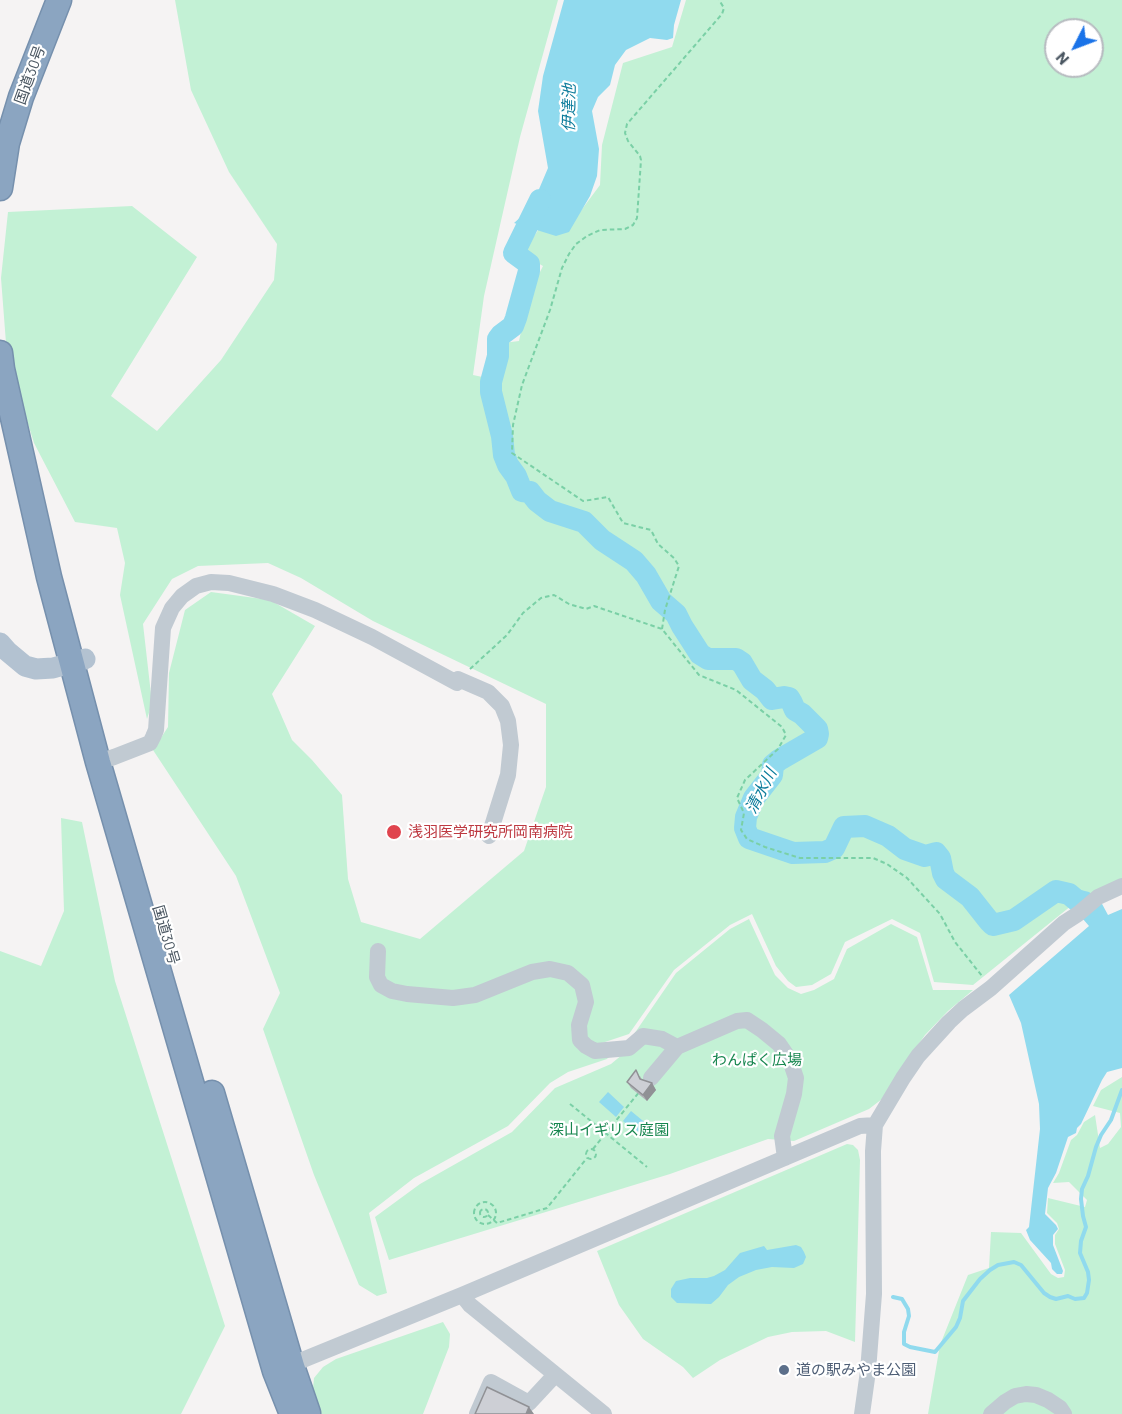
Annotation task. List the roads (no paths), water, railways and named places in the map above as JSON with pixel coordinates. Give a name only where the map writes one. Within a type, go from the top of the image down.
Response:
[{"type":"highway","name":"国道30号","points":[[0,188],[7,143],[21,98],[59,0]]},
{"type":"highway","name":"国道30号","points":[[0,353],[49,577],[78,661],[283,1368],[292,1414]]},
{"type":"highway","name":"国道30号","points":[[283,1368],[308,1414]]},
{"type":"main road","points":[[0,643],[25,666],[36,669],[53,668],[78,661]]},
{"type":"street","points":[[106,760],[150,743],[153,737],[156,730],[163,628],[172,608],[182,596],[196,586],[211,582],[229,583],[273,594],[315,610],[372,637],[457,683],[458,679],[488,692],[502,706],[508,721],[511,746],[508,775],[489,836]]},
{"type":"street","points":[[862,1414],[874,1294],[873,1151],[875,1125],[918,1056],[963,1009],[991,988],[1064,923],[1098,897],[1122,886]]},
{"type":"street","points":[[378,951],[376,977],[381,985],[392,991],[407,994],[453,998],[475,995],[532,972],[550,969],[568,973],[582,985],[586,1002],[579,1025],[580,1040],[586,1046],[595,1051],[628,1048],[643,1036],[662,1039],[677,1047]]},
{"type":"street","points":[[651,1078],[677,1047],[737,1021],[747,1020],[778,1044],[790,1060],[796,1078],[794,1094],[782,1136],[785,1158]]},
{"type":"street","points":[[283,1368],[462,1295],[860,1126],[875,1125]]},
{"type":"street","points":[[462,1295],[470,1305],[604,1414]]},
{"type":"street","points":[[477,1414],[491,1382],[529,1403],[555,1375]]},
{"type":"street","points":[[991,1414],[1015,1396],[1026,1394],[1048,1400],[1060,1408],[1064,1414]]},
{"type":"water","name":"伊達池","points":[[564,0],[681,0],[673,38],[667,40],[650,38],[626,50],[615,65],[610,85],[598,97],[592,111],[599,149],[597,176],[590,196],[569,232],[556,236],[514,223],[531,208],[548,168],[538,111],[543,76]]},
{"type":"water","points":[[1063,888],[1089,892],[1101,902],[1108,915],[1122,909],[1122,1068],[1107,1072],[1102,1080],[1076,1133],[1068,1137],[1056,1173],[1048,1188],[1045,1214],[1058,1229],[1053,1235],[1053,1245],[1063,1271],[1062,1274],[1057,1274],[1052,1269],[1051,1263],[1030,1240],[1026,1230],[1029,1227],[1040,1129],[1039,1104],[1021,1023],[1009,995],[1089,926],[1063,896]]},
{"type":"water","points":[[608,1092],[624,1107],[616,1117],[599,1102]]},
{"type":"water","points":[[631,1111],[648,1125],[639,1135],[623,1121]]},
{"type":"water","points":[[796,1245],[801,1247],[806,1257],[803,1264],[794,1268],[772,1267],[756,1270],[739,1277],[728,1285],[711,1304],[677,1303],[671,1297],[671,1289],[676,1281],[714,1276],[725,1270],[740,1253],[764,1246],[767,1250]]},
{"type":"waterway","name":"清水川","points":[[540,200],[514,253],[529,264],[529,271],[513,326],[498,339],[498,356],[491,382],[504,455],[522,491],[530,492],[550,511],[584,522],[602,540],[634,561],[646,575],[661,601],[676,614],[700,654],[708,659],[736,659],[742,663],[752,680],[772,699],[789,698],[795,710],[817,729],[817,738],[773,765],[772,775],[754,798],[746,817],[745,828],[749,838],[793,853],[825,852],[834,848],[844,827],[865,826],[888,836],[905,849],[925,856],[936,853],[940,858],[946,879],[970,897],[993,925],[1014,920],[1056,891],[1069,894],[1087,909]]},
{"type":"waterway","points":[[893,1297],[902,1299],[908,1309],[904,1344],[935,1352],[956,1327],[963,1301],[980,1279],[998,1265],[1014,1262],[1021,1265],[1050,1297],[1056,1299],[1068,1296],[1075,1299],[1084,1298],[1089,1280],[1080,1253],[1086,1227],[1081,1199],[1082,1189],[1096,1147],[1111,1120],[1122,1090]]},
{"type":"place","name":"浅羽医学研究所岡南病院","points":[[394,832]]},
{"type":"place","name":"道の駅みやま公園","points":[[784,1370]]},
{"type":"park label","name":"わんぱく広場","points":[[757,1060]]},
{"type":"park label","name":"深山イギリス庭園","points":[[609,1130]]}]
